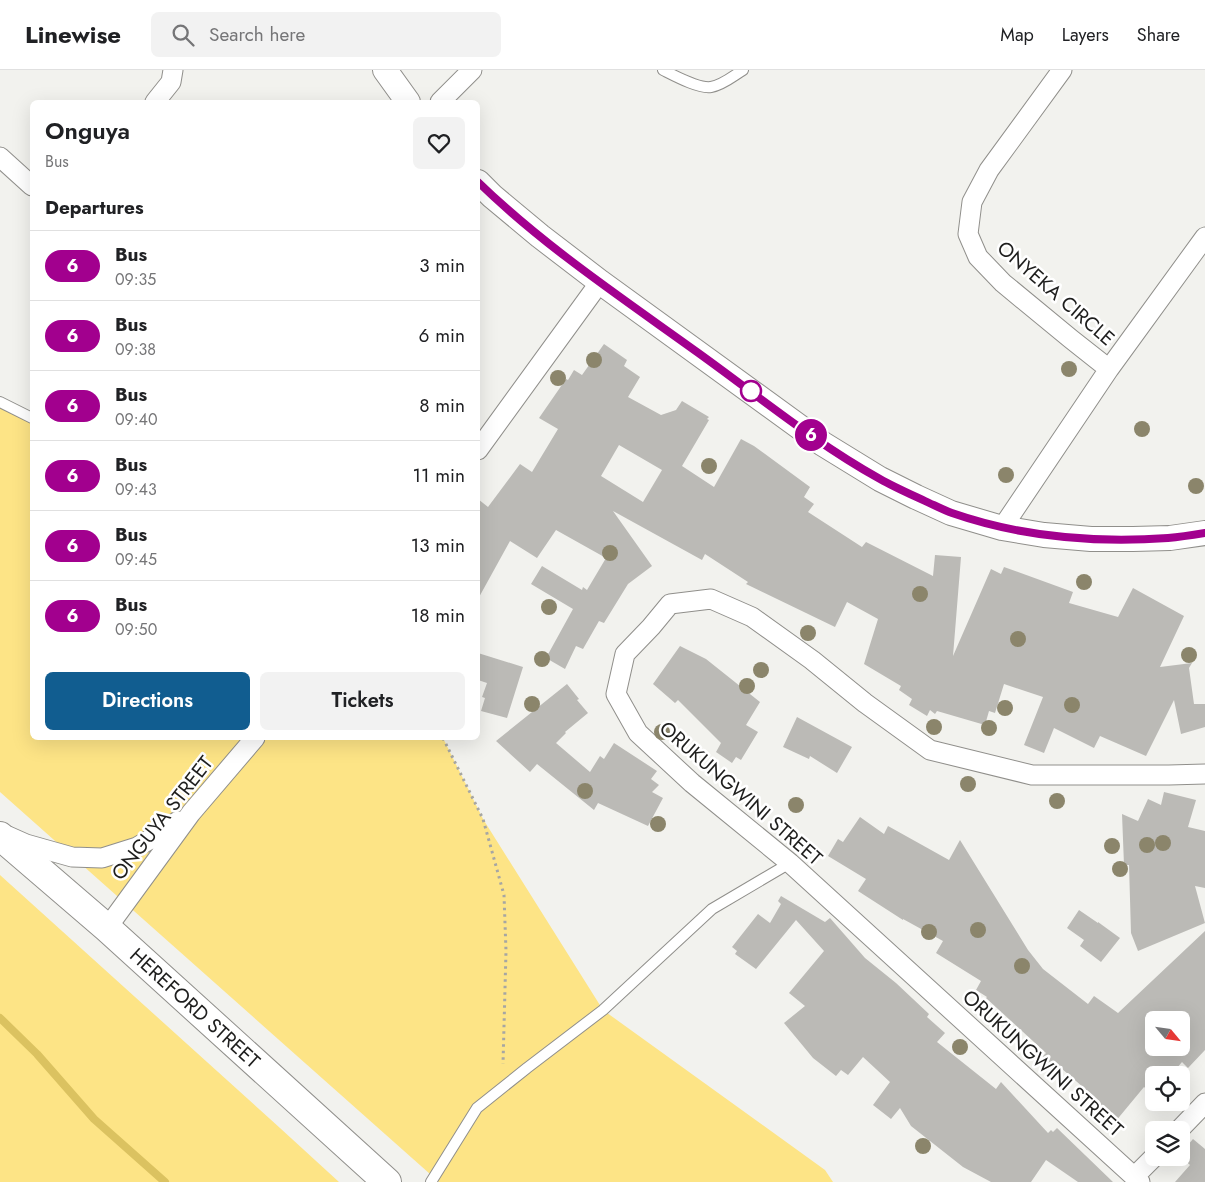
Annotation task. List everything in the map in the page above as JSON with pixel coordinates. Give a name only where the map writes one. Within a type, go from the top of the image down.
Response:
[{"type":"main road","name":"HEREFORD STREET","points":[[0,834],[107,928],[387,1182]]},
{"type":"street","points":[[157,100],[171,82],[173,70]]},
{"type":"street","points":[[385,70],[407,100]]},
{"type":"street","points":[[442,100],[472,70]]},
{"type":"street","name":"ONYEKA CIRCLE","points":[[1062,70],[989,170],[972,202],[968,234],[978,256],[1003,283],[1109,369]]},
{"type":"street","points":[[0,157],[30,184]]},
{"type":"street","points":[[480,184],[540,236],[600,282],[823,444],[880,479],[951,513],[1002,528],[1044,535],[1091,539],[1170,538],[1205,533]]},
{"type":"street","name":"ONYEKA CIRCLE","points":[[1002,528],[1109,369],[1205,237]]},
{"type":"street","points":[[480,447],[600,282]]},
{"type":"street","name":"ORUKUNGWINI STREET","points":[[1137,1180],[790,864],[692,784],[638,733],[616,694],[626,654],[670,604],[711,599],[752,617],[930,750],[1032,775],[1169,776],[1205,774]]},
{"type":"street","name":"ONGUYA STREET","points":[[107,928],[191,813],[253,740]]},
{"type":"street","points":[[0,834],[26,844],[72,857],[102,858],[137,847],[191,813]]},
{"type":"street","points":[[1188,1121],[1205,1103]]},
{"type":"street","points":[[1137,1180],[1147,1166]]},
{"type":"lane","points":[[663,70],[695,84],[711,87],[726,82],[743,70]]},
{"type":"lane","points":[[0,402],[30,417]]},
{"type":"lane","points":[[431,1182],[477,1108],[604,1010],[712,908],[790,864]]},
{"type":"path","points":[[444,740],[483,819],[504,895],[506,951],[503,1087]]},
{"type":"shaded area","points":[[0,402],[30,417],[30,740],[444,740],[483,819],[603,1010],[825,1170],[833,1182],[439,1182],[0,792]]},
{"type":"shaded area","points":[[0,875],[280,1128],[339,1182],[0,1182]]},
{"type":"building","points":[[604,344],[627,360],[624,366],[640,377],[628,397],[661,415],[676,410],[682,401],[709,417],[682,466],[714,487],[741,439],[754,446],[810,487],[804,497],[814,504],[808,512],[862,547],[866,542],[933,576],[935,555],[961,557],[953,656],[991,569],[1001,574],[1004,567],[1073,592],[1069,603],[1118,617],[1133,588],[1184,616],[1160,667],[1192,663],[1189,668],[1194,704],[1205,704],[1205,727],[1181,734],[1174,700],[1146,756],[1100,736],[1094,748],[1054,728],[1044,753],[1024,745],[1043,697],[1004,684],[995,713],[989,711],[985,725],[937,711],[935,714],[930,710],[927,716],[909,705],[912,699],[899,690],[901,686],[864,664],[878,619],[847,602],[835,627],[746,584],[748,582],[705,554],[702,560],[613,511],[652,566],[628,584],[604,623],[599,621],[583,649],[576,646],[565,669],[546,658],[573,609],[531,584],[542,566],[582,590],[583,587],[587,590],[606,558],[556,530],[537,558],[510,541],[480,595],[480,501],[488,507],[520,464],[532,472],[558,429],[539,418],[574,370],[582,375]],"holes":[[[619,445],[662,470],[643,502],[601,476]]]},
{"type":"building","points":[[680,646],[706,659],[760,702],[746,725],[758,732],[741,760],[736,757],[732,763],[716,752],[721,743],[678,700],[675,703],[653,684]]},
{"type":"building","points":[[480,654],[523,667],[507,718],[481,711],[485,698],[482,697],[487,683],[480,681]]},
{"type":"building","points":[[567,684],[588,713],[565,732],[556,743],[590,772],[600,756],[604,759],[614,743],[657,771],[651,779],[659,785],[652,792],[663,798],[648,826],[598,803],[594,810],[537,764],[530,772],[496,741]]},
{"type":"building","points":[[797,717],[852,747],[837,773],[810,756],[809,759],[783,747]]},
{"type":"building","points":[[1164,792],[1196,800],[1188,827],[1205,831],[1205,888],[1195,886],[1205,923],[1138,951],[1131,933],[1129,865],[1124,865],[1122,814],[1138,821],[1148,799],[1161,805]]},
{"type":"building","points":[[860,817],[884,834],[888,826],[949,860],[960,840],[1028,950],[1043,969],[1088,1004],[1094,996],[1118,1013],[1205,931],[1205,1050],[1190,1066],[1186,1066],[1182,1062],[1179,1066],[1145,1066],[1145,1088],[1115,1122],[1095,1105],[1099,1101],[1061,1068],[1057,1072],[1041,1058],[1046,1053],[987,997],[976,990],[981,981],[936,953],[943,941],[903,920],[858,891],[866,879],[828,856],[838,839],[843,842]]},
{"type":"building","points":[[781,896],[825,922],[830,918],[865,958],[896,983],[929,1014],[927,1017],[945,1033],[937,1042],[996,1089],[1001,1082],[1048,1133],[1051,1130],[1053,1132],[1057,1128],[1113,1182],[1078,1182],[1046,1160],[1031,1182],[991,1182],[963,1167],[911,1126],[900,1108],[891,1119],[873,1105],[890,1082],[863,1057],[848,1075],[841,1070],[836,1076],[813,1058],[784,1023],[805,1006],[789,993],[824,951],[796,920],[756,969],[735,954],[737,951],[732,947],[758,914],[770,923],[781,904],[778,901]]},
{"type":"building","points":[[1079,910],[1120,938],[1101,962],[1080,946],[1084,940],[1067,928]]},
{"type":"building","points":[[1193,1139],[1205,1149],[1205,1182],[1175,1182],[1190,1166],[1190,1142]]},
{"type":"waterway","points":[[0,1018],[37,1054],[94,1119],[165,1182]]},
{"type":"bus line","name":"6","points":[[480,184],[540,236],[600,282],[823,444],[880,479],[916,497],[951,513],[1002,528],[1044,535],[1091,539],[1133,539],[1170,538],[1205,533]]}]
